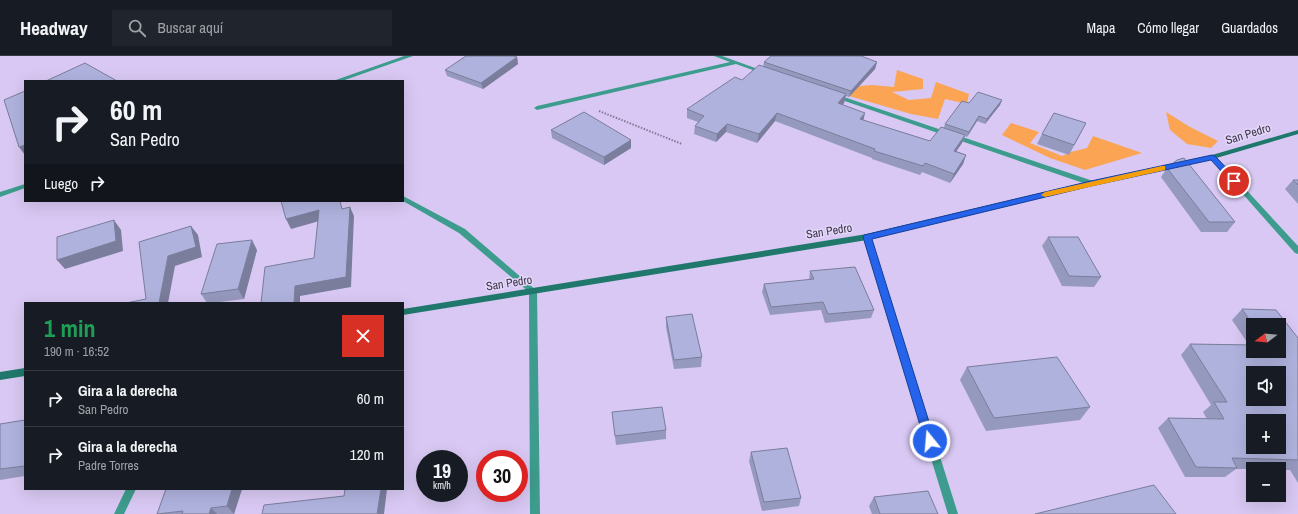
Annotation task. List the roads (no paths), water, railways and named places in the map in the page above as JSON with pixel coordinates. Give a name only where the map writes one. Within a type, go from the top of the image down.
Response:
[{"type":"main road","name":"San Pedro","points":[[404,312],[867,237],[1091,183],[1212,157],[1298,132]]},
{"type":"main road","points":[[0,376],[24,372]]},
{"type":"street","points":[[339,80],[410,56]]},
{"type":"street","points":[[717,56],[766,73]]},
{"type":"street","points":[[537,108],[736,63]]},
{"type":"street","points":[[827,94],[1091,183]]},
{"type":"street","points":[[1212,157],[1298,251]]},
{"type":"street","points":[[0,195],[24,186]]},
{"type":"street","points":[[404,199],[462,231],[533,291],[535,514]]},
{"type":"street","points":[[867,237],[952,514]]},
{"type":"street","points":[[119,514],[131,490]]}]
